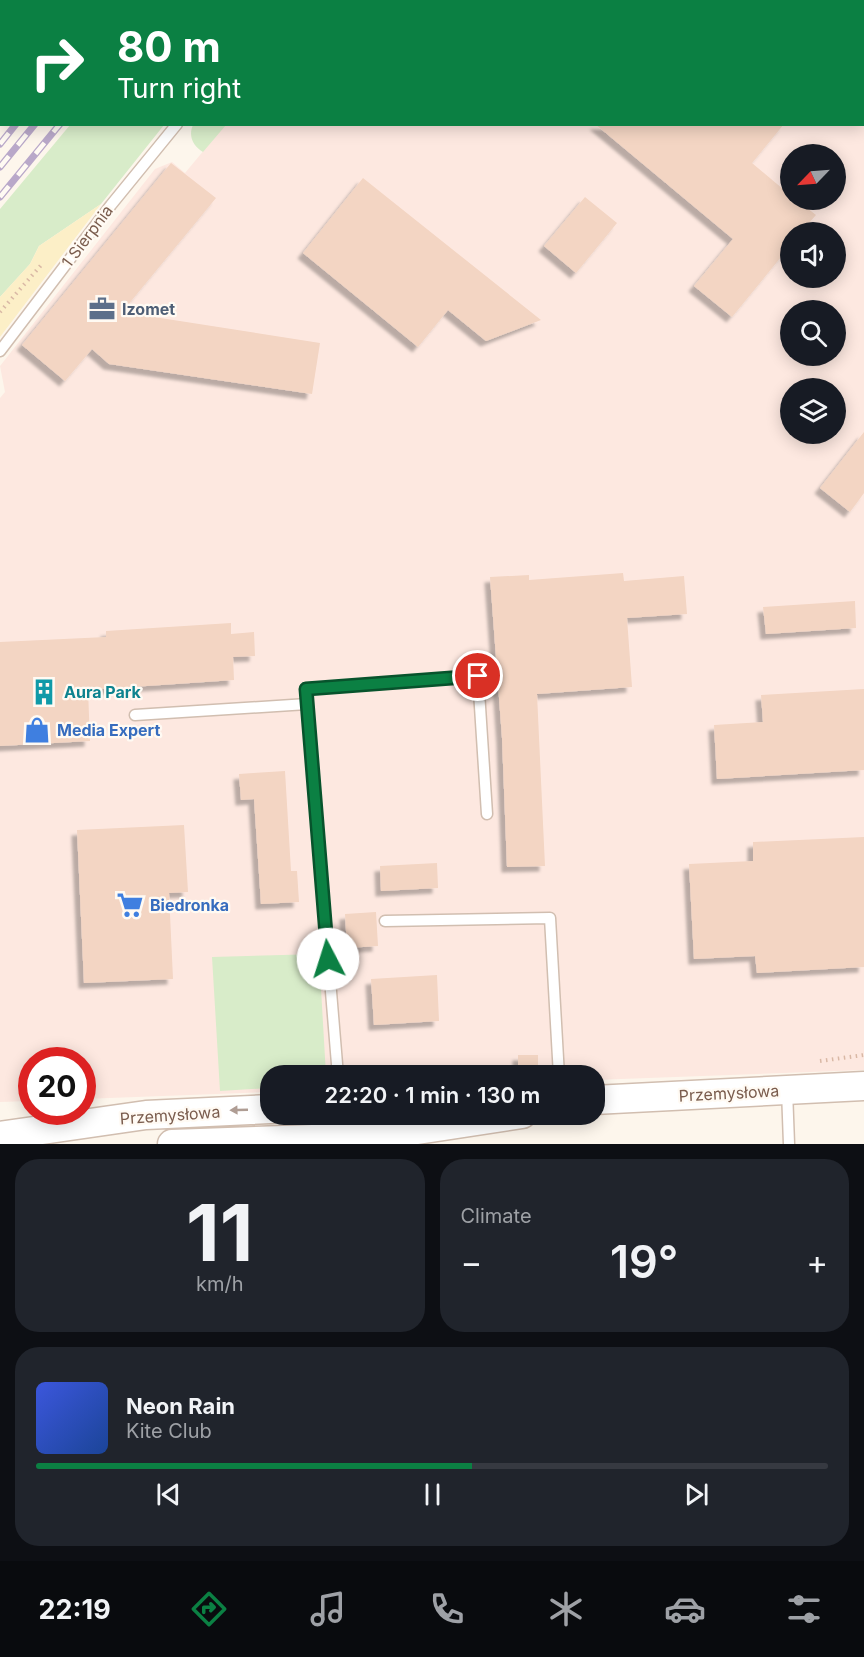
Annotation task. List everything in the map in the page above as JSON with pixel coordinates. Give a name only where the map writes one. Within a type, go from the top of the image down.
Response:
[{"type":"street","name":"Przemysłowa","points":[[605,1099],[864,1086]]},
{"type":"street","name":"Przemysłowa","points":[[0,1136],[146,1115],[260,1109]]},
{"type":"street","name":"Przemysłowa","points":[[172,1144],[341,1126],[386,1136],[454,1125]]},
{"type":"lane","name":"1 Sierpnia","points":[[0,351],[101,217],[175,126]]},
{"type":"lane","points":[[337,1065],[306,689],[478,676],[487,814]]},
{"type":"lane","points":[[135,716],[307,704]]},
{"type":"lane","points":[[385,921],[550,918],[558,1065]]},
{"type":"lane","points":[[787,1090],[789,1144]]},
{"type":"shaded area","points":[[224,126],[864,126],[864,1070],[605,1080],[605,1065],[260,1065],[260,1092],[96,1099],[96,1047],[18,1047],[18,1101],[0,1102],[0,398],[5,392],[0,366],[155,169],[172,162],[185,173]]},
{"type":"green space","points":[[69,126],[163,126],[101,204],[39,246],[30,264],[0,297],[0,209]]},
{"type":"green space","points":[[193,126],[225,126],[203,152],[192,140]]},
{"type":"green space","points":[[319,954],[325,1065],[260,1065],[260,1089],[220,1091],[212,957]]},
{"type":"sand","points":[[101,204],[0,337],[0,297],[30,264],[39,246]]},
{"type":"building","points":[[597,126],[782,126],[752,163],[780,187],[780,210],[810,210],[816,215],[810,222],[780,222],[780,258],[732,317],[694,286],[733,239]]},
{"type":"building","points":[[171,163],[216,198],[122,312],[320,343],[312,394],[109,364],[92,349],[65,381],[22,345]]},
{"type":"building","points":[[363,178],[541,320],[486,341],[448,310],[418,347],[303,253]]},
{"type":"building","points":[[585,197],[617,223],[576,273],[544,246]]},
{"type":"building","points":[[864,432],[864,493],[850,512],[820,488]]},
{"type":"building","points":[[623,573],[624,581],[684,576],[687,614],[627,618],[632,687],[537,694],[545,866],[507,867],[502,738],[490,577],[529,575],[529,580]]},
{"type":"building","points":[[855,601],[856,628],[766,634],[763,607]]},
{"type":"building","points":[[231,623],[231,634],[254,632],[255,656],[233,657],[234,680],[88,690],[90,741],[0,746],[0,642],[106,637],[106,631]]},
{"type":"building","points":[[864,689],[864,770],[717,779],[714,725],[763,722],[761,695]]},
{"type":"building","points":[[285,771],[291,871],[297,871],[299,902],[261,904],[254,799],[241,800],[239,774]]},
{"type":"building","points":[[184,825],[188,892],[169,893],[173,979],[84,983],[77,830]]},
{"type":"building","points":[[864,837],[864,967],[757,973],[755,956],[694,959],[689,864],[753,861],[753,842]]},
{"type":"building","points":[[437,863],[438,888],[381,891],[380,866]]},
{"type":"building","points":[[376,912],[378,946],[347,948],[345,914]]},
{"type":"building","points":[[437,975],[439,1021],[374,1025],[371,979]]},
{"type":"building","points":[[518,1055],[538,1055],[538,1065],[518,1065]]},
{"type":"railway","points":[[0,144],[14,126]]},
{"type":"railway","points":[[0,167],[33,126]]},
{"type":"railway","points":[[0,197],[58,126]]},
{"type":"place","name":"Izomet","points":[[102,309]]},
{"type":"place","name":"Aura Park","points":[[44,692]]},
{"type":"place","name":"Media Expert","points":[[37,730]]},
{"type":"place","name":"Biedronka","points":[[130,905]]},
{"type":"route","points":[[328,959],[306,689],[478,676]]}]
